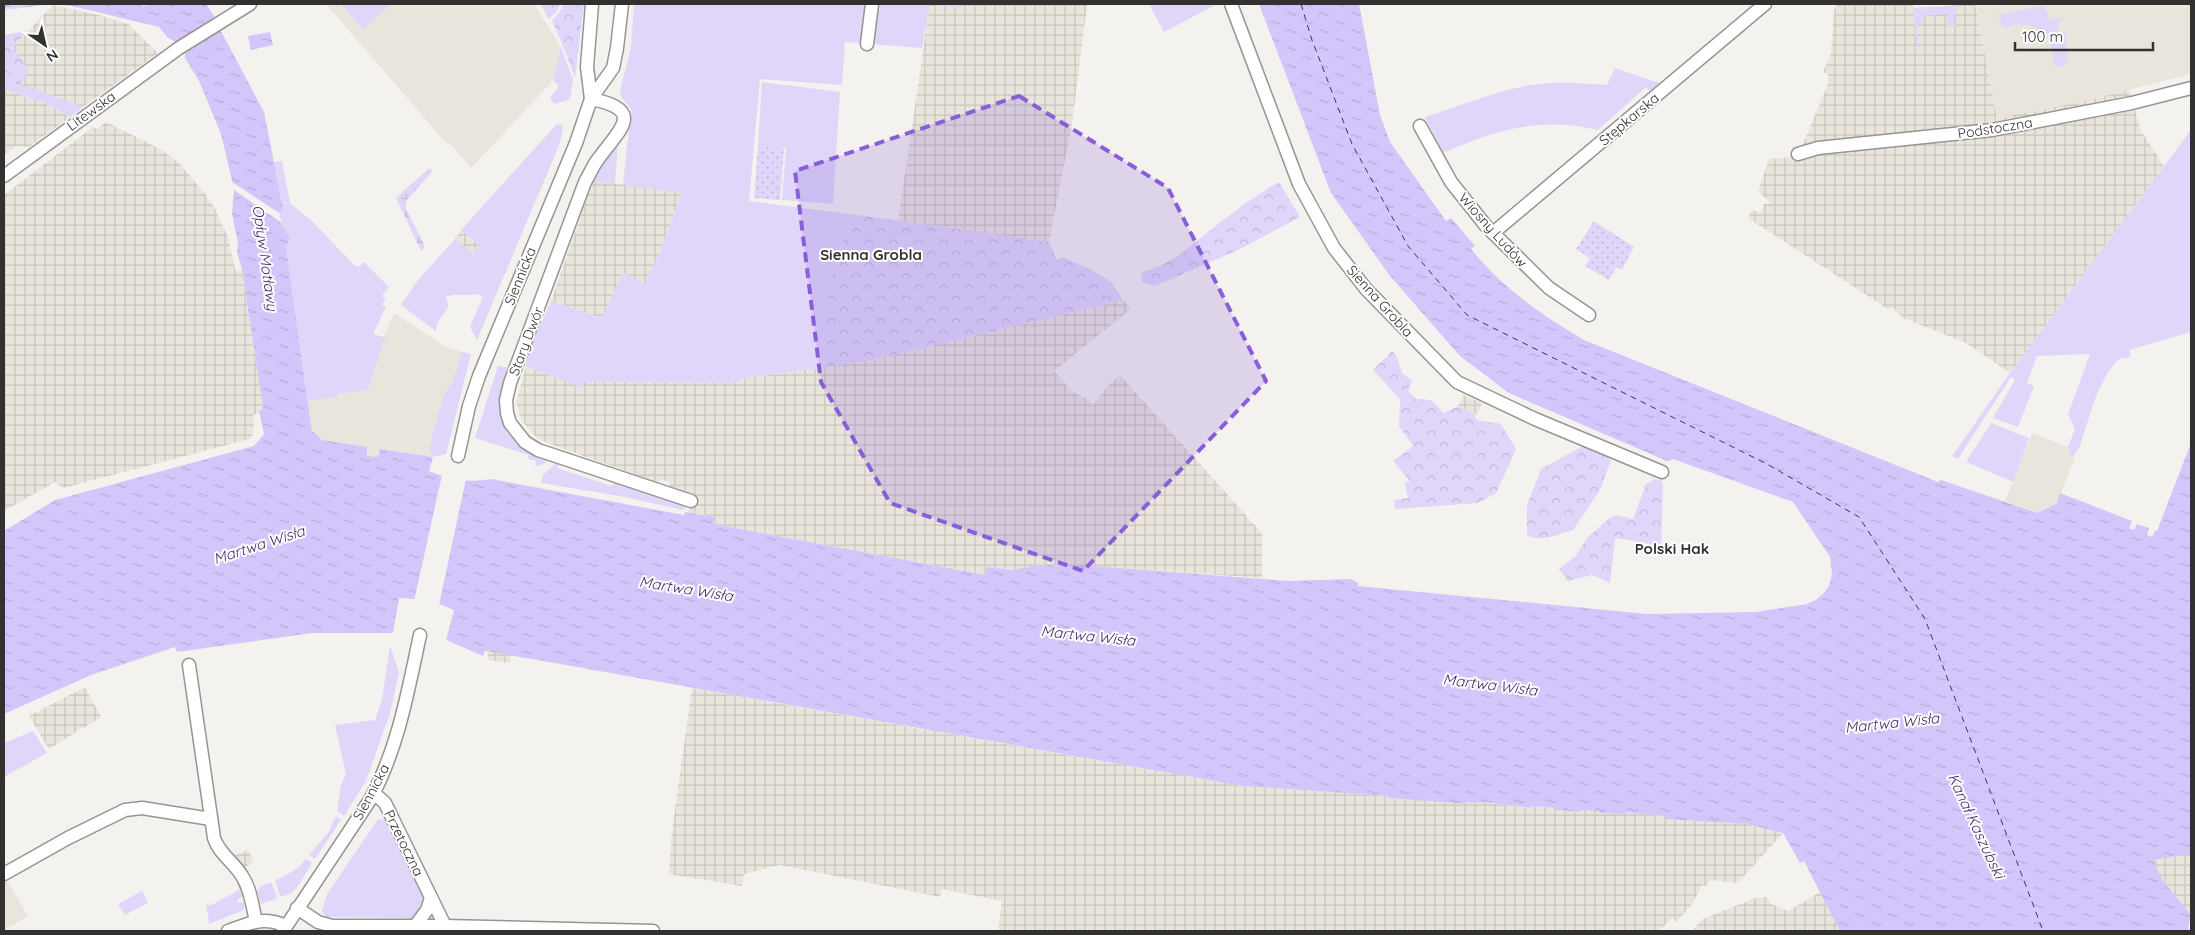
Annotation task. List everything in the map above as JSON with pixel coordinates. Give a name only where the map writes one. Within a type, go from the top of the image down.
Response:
[{"type":"street","name":"Litewska","points":[[4,176],[179,48],[250,4]]},
{"type":"street","name":"Siennicka","points":[[591,99],[586,66],[592,4]]},
{"type":"street","name":"Siennicka","points":[[458,456],[470,406],[493,343],[576,143],[591,99],[613,68],[622,4]]},
{"type":"street","points":[[867,44],[872,4]]},
{"type":"street","name":"Sienna Grobla","points":[[1231,4],[1302,191],[1334,248],[1366,289],[1457,382],[1535,419],[1662,472]]},
{"type":"street","name":"Stępkarska","points":[[1493,232],[1765,4]]},
{"type":"street","name":"Podstoczna","points":[[1798,154],[1818,148],[1992,130],[2132,102],[2191,88]]},
{"type":"street","name":"Stary Dwór","points":[[591,99],[610,102],[623,115],[624,123],[621,131],[598,159],[586,182],[510,383],[506,400],[506,413],[516,432],[538,450],[690,501]]},
{"type":"street","name":"Wiosny Ludów","points":[[1420,126],[1451,182],[1471,209],[1549,288],[1590,315]]},
{"type":"street","name":"Siennicka","points":[[284,929],[374,793],[387,763],[402,716],[420,635]]},
{"type":"street","points":[[189,665],[216,845],[240,873],[248,888],[256,921]]},
{"type":"street","name":"Przetoczna","points":[[374,793],[385,802],[445,926]]},
{"type":"street","points":[[4,874],[68,838],[125,810],[142,808],[211,819]]},
{"type":"street","points":[[415,926],[424,915],[430,898]]},
{"type":"street","points":[[297,908],[318,922],[332,926],[445,926],[653,931]]},
{"type":"street","points":[[228,931],[256,921],[268,920],[284,929]]},
{"type":"highlighted area","points":[[1019,96],[1168,188],[1266,381],[1083,571],[890,503],[821,382],[795,171]]},
{"type":"shaded area","points":[[326,4],[534,4],[561,47],[553,78],[549,85],[471,168],[449,142],[447,144]]},
{"type":"shaded area","points":[[930,4],[962,8],[963,4],[1087,4],[1072,124],[1049,242],[898,221]]},
{"type":"shaded area","points":[[1837,4],[1913,4],[1913,8],[1975,4],[1997,118],[2129,90],[2141,131],[2164,166],[2010,373],[1966,343],[1903,318],[1893,308],[1888,309],[1748,218],[1752,210],[1761,213],[1764,204],[1769,204],[1768,200],[1758,191],[1769,159],[1792,157],[1793,152],[1801,149],[1828,84],[1828,74],[1823,72],[1831,54],[1834,11]]},
{"type":"shaded area","points":[[1975,4],[2191,4],[2191,74],[2084,101],[1997,118]]},
{"type":"shaded area","points":[[53,5],[99,15],[128,24],[158,53],[83,107],[20,85],[23,80],[12,48]]},
{"type":"shaded area","points":[[4,90],[45,103],[70,117],[29,147],[16,146],[4,155]]},
{"type":"shaded area","points":[[106,122],[162,150],[179,163],[214,207],[228,237],[236,272],[242,270],[263,408],[259,413],[253,415],[254,432],[250,439],[63,488],[55,482],[4,511],[4,195],[93,127],[97,129]]},
{"type":"shaded area","points":[[593,181],[682,192],[659,254],[645,285],[623,273],[602,318],[551,301]]},
{"type":"shaded area","points":[[461,230],[479,245],[472,253],[455,239]]},
{"type":"shaded area","points":[[1123,300],[1131,309],[1054,371],[1073,392],[1087,399],[1093,405],[1106,388],[1120,375],[1262,533],[1262,578],[1094,566],[1039,565],[1012,570],[987,567],[985,575],[714,524],[715,517],[688,512],[693,494],[670,486],[669,482],[663,480],[657,482],[537,438],[521,420],[516,402],[526,367],[576,385],[580,389],[583,382],[737,383],[740,379],[874,360]]},
{"type":"shaded area","points":[[394,313],[446,347],[462,352],[453,381],[443,396],[429,447],[433,457],[380,449],[378,457],[366,456],[367,447],[322,440],[312,431],[308,401],[368,390],[382,346],[387,338],[384,337]]},
{"type":"shaded area","points":[[1463,395],[1482,403],[1477,415],[1458,406]]},
{"type":"shaded area","points":[[2032,433],[2068,447],[2070,455],[2075,457],[2057,503],[2038,513],[2005,501]]},
{"type":"shaded area","points":[[488,652],[511,655],[510,663],[487,660]]},
{"type":"shaded area","points":[[85,687],[101,717],[49,749],[29,716]]},
{"type":"shaded area","points":[[692,688],[1243,786],[1389,796],[1389,798],[1465,804],[1466,802],[1483,802],[1579,812],[1580,810],[1622,814],[1623,812],[1665,816],[1666,819],[1747,824],[1783,833],[1738,883],[1710,880],[1706,886],[1702,885],[1692,904],[1677,922],[1672,918],[1659,931],[998,931],[1002,901],[942,889],[940,897],[780,865],[744,874],[742,886],[669,874],[672,831]]},
{"type":"shaded area","points":[[248,850],[254,862],[245,867],[233,856]]},
{"type":"shaded area","points":[[2191,854],[2191,915],[2163,881],[2152,860]]},
{"type":"shaded area","points":[[4,882],[8,882],[28,916],[4,930]]},
{"type":"shaded area","points":[[1820,892],[1840,931],[1692,931],[1703,919],[1755,898],[1767,897],[1771,904],[1788,911]]},
{"type":"green space","points":[[4,4],[52,4],[4,10]]},
{"type":"green space","points":[[341,4],[391,4],[363,29]]},
{"type":"green space","points":[[540,4],[560,4],[557,11],[549,19]]},
{"type":"green space","points":[[564,4],[584,4],[575,77],[552,21]]},
{"type":"green space","points":[[634,4],[867,4],[862,43],[845,42],[842,85],[760,79],[749,201],[858,215],[846,230],[830,282],[822,347],[827,367],[740,379],[737,383],[584,382],[580,389],[576,385],[526,367],[528,354],[551,301],[602,318],[623,273],[645,284],[659,254],[682,193],[623,185],[631,109],[622,98],[620,91],[631,47]]},
{"type":"green space","points":[[876,4],[963,4],[963,8],[930,5],[922,48],[871,44]]},
{"type":"green space","points":[[1149,4],[1217,4],[1164,32]]},
{"type":"green space","points":[[1958,6],[1954,19],[1956,26],[1947,27],[1947,14],[1923,16],[1924,23],[1920,23],[1917,29],[1919,46],[1916,46],[1913,8]]},
{"type":"green space","points":[[2043,6],[2044,10],[2047,10],[2049,20],[2063,17],[2057,29],[2058,36],[2065,33],[2068,59],[2064,66],[2054,65],[2052,49],[2040,31],[2027,25],[2012,25],[2005,28],[2002,26],[1998,15]]},
{"type":"green space","points":[[26,31],[12,48],[23,61],[28,72],[20,85],[4,81],[4,35]]},
{"type":"green space","points":[[561,47],[573,80],[570,99],[555,104],[550,98],[559,86],[553,80]]},
{"type":"green space","points":[[1615,68],[1659,83],[1650,91],[1646,87],[1598,130],[1557,124],[1538,125],[1500,132],[1443,153],[1425,117],[1491,95],[1531,85],[1579,83],[1607,85]]},
{"type":"green space","points":[[4,81],[30,87],[83,107],[70,117],[45,103],[4,90]]},
{"type":"green space","points":[[762,82],[840,92],[833,204],[782,200],[786,148],[758,146]]},
{"type":"green space","points":[[561,124],[563,128],[560,143],[477,340],[470,327],[483,297],[478,294],[445,297],[449,305],[436,327],[436,331],[401,305],[418,280],[455,239],[473,253],[479,245],[461,230],[556,125]]},
{"type":"green space","points":[[2191,130],[2191,332],[2129,350],[2131,355],[2128,358],[2120,358],[2105,377],[2091,411],[2080,446],[2074,456],[2070,455],[2068,447],[2075,429],[2068,414],[2090,354],[2037,356],[2027,383],[2034,386],[2018,427],[1993,418],[2015,380],[2011,377],[1958,459],[1952,456],[2010,373]]},
{"type":"green space","points":[[618,143],[615,184],[593,181],[605,160]]},
{"type":"green space","points":[[758,146],[784,148],[780,200],[754,198]]},
{"type":"green space","points":[[282,161],[290,203],[313,222],[353,264],[358,267],[364,262],[389,287],[382,296],[386,298],[382,305],[386,307],[373,334],[387,338],[382,346],[368,390],[308,401],[286,247],[289,237],[281,225],[279,213],[283,208],[274,162]]},
{"type":"green space","points":[[428,169],[432,169],[431,173],[406,201],[406,209],[425,247],[421,251],[396,198]]},
{"type":"green space","points":[[1279,182],[1300,217],[1238,250],[1155,286],[1142,282],[1141,273],[1175,258],[1240,207]]},
{"type":"green space","points":[[858,215],[1049,242],[1057,260],[1063,257],[1090,269],[1111,282],[1123,300],[874,360],[827,367],[822,347],[830,282],[846,230]]},
{"type":"green space","points":[[1594,221],[1634,247],[1622,270],[1616,267],[1609,280],[1585,266],[1590,258],[1576,249]]},
{"type":"green space","points":[[1392,351],[1396,355],[1402,373],[1412,381],[1408,391],[1416,399],[1431,400],[1444,413],[1458,406],[1474,414],[1477,420],[1501,424],[1516,449],[1496,493],[1478,503],[1395,509],[1394,500],[1408,498],[1405,483],[1410,481],[1393,461],[1413,446],[1399,426],[1400,399],[1373,370]]},
{"type":"green space","points":[[462,352],[471,354],[446,454],[433,457],[429,448],[443,396],[453,381]]},
{"type":"green space","points":[[498,366],[510,368],[501,401],[500,413],[503,423],[508,432],[517,441],[546,459],[546,463],[535,467],[536,461],[528,459],[529,455],[475,438]]},
{"type":"green space","points":[[1991,423],[2029,438],[2013,482],[1966,462]]},
{"type":"green space","points":[[1583,446],[1605,454],[1611,460],[1600,490],[1573,530],[1544,538],[1527,535],[1527,505],[1541,469]]},
{"type":"green space","points":[[559,461],[557,468],[612,486],[615,479],[686,505],[683,510],[625,497],[541,483],[543,475]]},
{"type":"green space","points":[[1655,479],[1662,481],[1663,484],[1661,554],[1651,553],[1646,543],[1615,538],[1610,583],[1592,575],[1568,581],[1559,569],[1576,556],[1587,538],[1610,518],[1617,515],[1633,519],[1646,484]]},
{"type":"green space","points":[[390,646],[399,672],[390,713],[366,781],[344,816],[337,811],[341,785],[346,774],[335,725],[375,720],[382,700]]},
{"type":"green space","points":[[33,731],[47,753],[4,777],[4,743]]},
{"type":"green space","points":[[336,816],[341,820],[315,859],[309,855],[328,833]]},
{"type":"green space","points":[[378,819],[387,820],[424,895],[424,905],[414,918],[326,917],[322,911],[327,894]]},
{"type":"green space","points":[[306,859],[312,863],[299,884],[290,893],[280,896],[275,881],[298,868]]},
{"type":"green space","points":[[271,882],[277,896],[276,899],[261,904],[257,891],[260,887]]},
{"type":"green space","points":[[239,883],[243,896],[237,900],[238,903],[244,902],[244,910],[209,924],[206,902],[210,906],[240,889],[237,884]]},
{"type":"green space","points":[[142,891],[148,903],[125,915],[118,904]]},
{"type":"water","points":[[47,4],[128,4],[146,6],[146,4],[206,4],[264,112],[283,208],[279,213],[281,225],[290,237],[286,247],[312,431],[322,440],[367,447],[367,456],[378,457],[380,449],[433,457],[429,471],[452,479],[475,481],[491,479],[684,515],[685,512],[715,517],[714,524],[985,575],[987,567],[1012,570],[1039,565],[1094,566],[1289,581],[1351,579],[1358,583],[1358,586],[1647,614],[1755,612],[1807,604],[1816,600],[1829,586],[1832,574],[1830,557],[1793,502],[1673,459],[1667,461],[1509,393],[1460,356],[1390,276],[1331,193],[1259,4],[1359,4],[1380,115],[1390,142],[1446,221],[1451,218],[1475,246],[1471,249],[1484,264],[1523,300],[1584,340],[1938,482],[1941,480],[2038,513],[2057,503],[2060,493],[2132,521],[2129,528],[2134,530],[2137,524],[2149,528],[2147,535],[2152,537],[2155,531],[2157,531],[2191,443],[2191,854],[2153,860],[2163,881],[2191,915],[2188,928],[2190,931],[1840,931],[1804,861],[1800,863],[1783,833],[1747,824],[1665,819],[1665,816],[1623,812],[1623,814],[1600,813],[1599,811],[1580,810],[1580,812],[1484,802],[1466,802],[1466,804],[1389,798],[1388,796],[1243,786],[538,660],[485,651],[483,656],[446,640],[454,610],[434,603],[413,599],[399,598],[393,633],[312,633],[177,652],[175,647],[91,675],[4,714],[4,531],[55,500],[254,446],[264,434],[259,411],[263,408],[232,214],[234,189],[221,134],[199,81],[185,58],[185,53],[177,42],[168,38],[159,27],[72,6]]},
{"type":"water","points":[[270,32],[273,45],[251,50],[248,36]]},
{"type":"pier","points":[[232,182],[279,213],[282,223],[234,190]]},
{"type":"pier","points":[[442,475],[466,479],[439,605],[414,601]]},
{"type":"ferry route","points":[[1301,4],[1312,40],[1352,144],[1408,246],[1467,315],[1767,464],[1859,517],[1925,619],[2043,931]]},
{"type":"district","name":"Sienna Grobla","points":[[871,255]]},
{"type":"district","name":"Polski Hak","points":[[1672,549]]},
{"type":"water label","name":"Opływ Motławy","points":[[265,258]]},
{"type":"water label","name":"Martwa Wisła","points":[[259,545]]},
{"type":"water label","name":"Martwa Wisła","points":[[686,589]]},
{"type":"water label","name":"Martwa Wisła","points":[[1088,636]]},
{"type":"water label","name":"Martwa Wisła","points":[[1490,685]]},
{"type":"water label","name":"Martwa Wisła","points":[[1892,723]]},
{"type":"water label","name":"Kanał Kaszubski","points":[[1976,826]]}]
